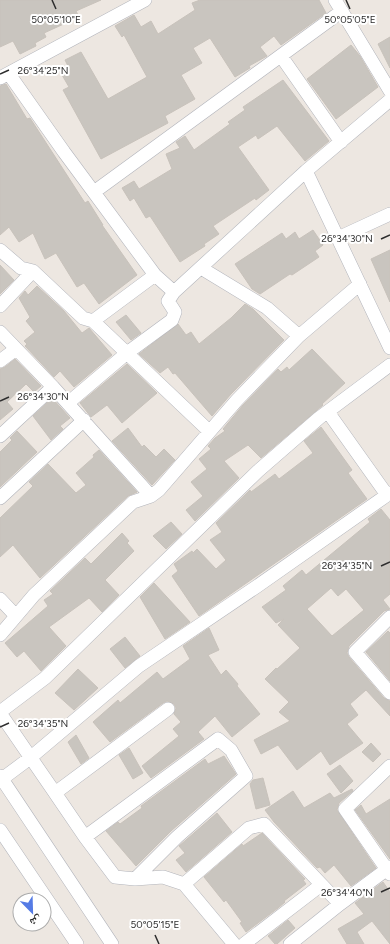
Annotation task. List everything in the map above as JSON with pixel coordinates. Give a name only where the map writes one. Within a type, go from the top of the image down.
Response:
[{"type":"street","points":[[145,0],[5,76],[94,192],[155,275],[174,292]]},
{"type":"street","points":[[94,192],[281,56],[339,6],[390,91]]},
{"type":"street","points":[[281,56],[341,142]]},
{"type":"street","points":[[68,403],[127,353],[172,320],[175,312],[168,301],[174,292],[306,171],[390,100]]},
{"type":"street","points":[[306,171],[390,348]]},
{"type":"street","points":[[338,238],[390,214]]},
{"type":"street","points":[[0,250],[20,268],[33,271],[83,318],[93,320],[210,431]]},
{"type":"street","points":[[201,268],[267,308],[299,336]]},
{"type":"street","points":[[0,306],[33,271]]},
{"type":"street","points":[[93,320],[155,275]]},
{"type":"street","points":[[0,634],[34,595],[133,502],[151,496],[159,490],[237,400],[299,336],[360,284]]},
{"type":"street","points":[[0,332],[53,386],[151,496]]},
{"type":"street","points":[[0,361],[16,348]]},
{"type":"street","points":[[234,944],[184,884],[163,877],[135,879],[116,877],[84,837],[0,712],[45,678],[258,471],[319,418],[390,365]]},
{"type":"street","points":[[0,436],[53,386]]},
{"type":"street","points":[[112,944],[1,777],[30,758],[139,666],[256,587],[389,494],[328,412]]},
{"type":"street","points":[[0,498],[84,420]]},
{"type":"street","points":[[0,599],[16,616]]},
{"type":"street","points":[[390,617],[355,652],[390,693]]},
{"type":"street","points":[[55,793],[168,709]]},
{"type":"street","points":[[84,837],[218,739],[231,750],[246,776],[177,837],[135,879]]},
{"type":"street","points":[[290,944],[340,904],[389,870],[345,808],[390,766]]},
{"type":"street","points":[[184,884],[249,828],[264,824],[340,904]]},
{"type":"street","points":[[0,830],[77,944]]},
{"type":"street","points":[[244,944],[321,885]]},
{"type":"building","points":[[0,0],[101,0],[76,11],[79,17],[44,33],[46,37],[35,43],[36,46],[20,54],[13,41],[0,47]]},
{"type":"building","points":[[200,0],[319,0],[326,13],[281,45],[274,36],[260,47],[267,56],[249,66],[250,68],[235,77],[210,38],[193,48],[202,63],[181,75],[195,99],[165,116],[168,123],[101,159],[63,90],[69,87],[62,75],[70,70],[65,60],[81,52],[108,99],[147,77],[124,35],[122,37],[115,26],[134,15],[141,27],[151,21],[158,34],[195,10],[192,3]]},
{"type":"building","points":[[390,37],[390,68],[378,44]]},
{"type":"building","points":[[351,45],[360,56],[378,87],[336,119],[307,79]]},
{"type":"building","points":[[283,80],[329,141],[305,161],[277,126],[258,139],[256,135],[238,147],[269,190],[256,200],[255,198],[213,226],[219,234],[204,244],[205,246],[180,262],[150,216],[146,218],[134,198],[130,201],[122,188],[134,181],[139,189],[172,169],[166,154],[180,148],[176,142],[185,136],[194,150],[230,124],[228,122],[245,110],[243,107]]},
{"type":"building","points":[[6,84],[27,119],[30,118],[85,203],[88,201],[102,225],[137,275],[99,304],[84,283],[77,287],[56,253],[45,259],[33,233],[19,242],[9,227],[0,235],[0,86]]},
{"type":"building","points":[[313,230],[323,245],[315,251],[319,257],[260,294],[252,289],[235,264],[282,233],[286,239],[295,232],[299,239]]},
{"type":"building","points":[[390,250],[390,302],[371,259]]},
{"type":"building","points":[[0,265],[14,280],[0,294]]},
{"type":"building","points":[[37,286],[64,311],[82,333],[89,328],[112,355],[74,387],[60,371],[54,377],[25,346],[27,344],[24,341],[35,332],[26,321],[30,317],[19,298],[25,291],[28,295]]},
{"type":"building","points":[[245,304],[253,309],[284,340],[231,394],[212,416],[168,367],[160,373],[139,354],[178,324],[186,335],[191,332],[199,344],[231,318]]},
{"type":"building","points":[[126,315],[141,333],[131,340],[116,322]]},
{"type":"building","points":[[312,349],[345,383],[322,404],[323,405],[261,458],[248,445],[224,461],[239,478],[195,521],[186,510],[203,496],[191,482],[207,469],[199,459],[211,449],[208,446],[215,438],[225,431],[223,429],[243,405],[278,369],[281,372],[287,367],[289,370]]},
{"type":"building","points":[[15,359],[41,386],[34,392],[26,384],[7,402],[13,409],[0,420],[0,369]]},
{"type":"building","points":[[127,364],[157,393],[122,423],[107,405],[91,417],[80,403]]},
{"type":"building","points":[[52,398],[70,418],[60,426],[63,429],[51,440],[33,416]]},
{"type":"building","points":[[321,427],[352,470],[348,473],[367,499],[199,616],[172,576],[178,571],[174,564],[197,549],[216,569],[226,560],[210,540],[222,532],[216,523],[250,490],[251,492],[275,474],[279,479],[313,453],[304,441]]},
{"type":"building","points":[[128,428],[142,447],[144,445],[156,457],[164,449],[175,460],[152,485],[112,441]]},
{"type":"building","points":[[17,431],[37,452],[0,487],[0,452],[12,440],[10,438]]},
{"type":"building","points":[[99,450],[137,492],[128,496],[40,578],[13,545],[0,557],[0,518],[33,486],[29,482],[48,464],[76,493],[86,485],[76,473],[94,457],[93,455]]},
{"type":"building","points":[[381,509],[390,520],[390,594],[383,600],[390,609],[384,611],[349,646],[347,653],[384,698],[390,701],[390,716],[366,690],[350,704],[358,715],[347,724],[363,743],[330,765],[321,751],[297,770],[278,745],[261,754],[254,740],[290,721],[279,712],[289,702],[265,679],[300,648],[278,625],[284,619],[276,623],[262,607],[286,590],[283,586],[302,570],[306,575],[370,522],[368,519]],"holes":[[[331,588],[338,596],[346,589],[364,610],[332,636],[307,609]]]},
{"type":"building","points":[[171,522],[182,534],[166,549],[153,536]]},
{"type":"building","points":[[122,533],[129,541],[127,543],[134,551],[105,580],[119,595],[102,612],[89,598],[49,627],[66,646],[41,671],[24,651],[17,657],[5,643],[48,606],[44,600],[53,594],[50,591],[85,558],[91,564]]},
{"type":"building","points":[[154,583],[190,622],[165,639],[140,597]]},
{"type":"building","points":[[209,628],[219,650],[208,655],[221,675],[226,670],[260,714],[232,737],[215,716],[198,732],[204,739],[151,778],[142,766],[179,736],[173,729],[181,722],[174,714],[176,708],[174,704],[167,701],[163,703],[110,742],[93,722],[118,700],[120,703],[157,672],[163,679],[190,659],[183,646]]},
{"type":"building","points":[[388,631],[390,633],[390,681],[366,652]]},
{"type":"building","points":[[125,637],[140,656],[125,668],[110,649]]},
{"type":"building","points":[[78,669],[98,688],[74,710],[55,693]]},
{"type":"building","points":[[76,735],[89,758],[81,764],[68,742]]},
{"type":"building","points":[[371,743],[381,754],[373,762],[362,752]]},
{"type":"building","points":[[129,748],[143,773],[133,779],[119,755]]},
{"type":"building","points":[[224,756],[236,774],[171,831],[136,866],[106,831],[118,822],[120,824],[142,808],[141,806],[205,759],[208,764]]},
{"type":"building","points":[[340,765],[353,781],[341,793],[327,774]]},
{"type":"building","points":[[263,778],[270,805],[256,809],[250,784],[253,780]]},
{"type":"building","points":[[352,789],[353,791],[339,803],[337,810],[376,868],[351,886],[334,865],[325,873],[320,867],[317,868],[274,822],[265,810],[293,791],[304,808],[330,793],[334,798]]},
{"type":"building","points":[[390,799],[390,859],[355,810],[361,805],[366,814]]},
{"type":"building","points":[[217,813],[232,832],[186,872],[176,860],[185,853],[179,846]]},
{"type":"building","points":[[262,833],[305,879],[303,880],[306,884],[284,901],[285,902],[278,908],[246,932],[240,923],[242,922],[226,900],[224,902],[204,877],[242,844],[243,846]]},
{"type":"building","points":[[383,882],[390,892],[390,944],[372,921],[357,932],[364,944],[347,944],[338,929],[364,914],[355,903]]},
{"type":"building","points":[[288,920],[295,928],[277,944],[275,944],[268,936]]}]
